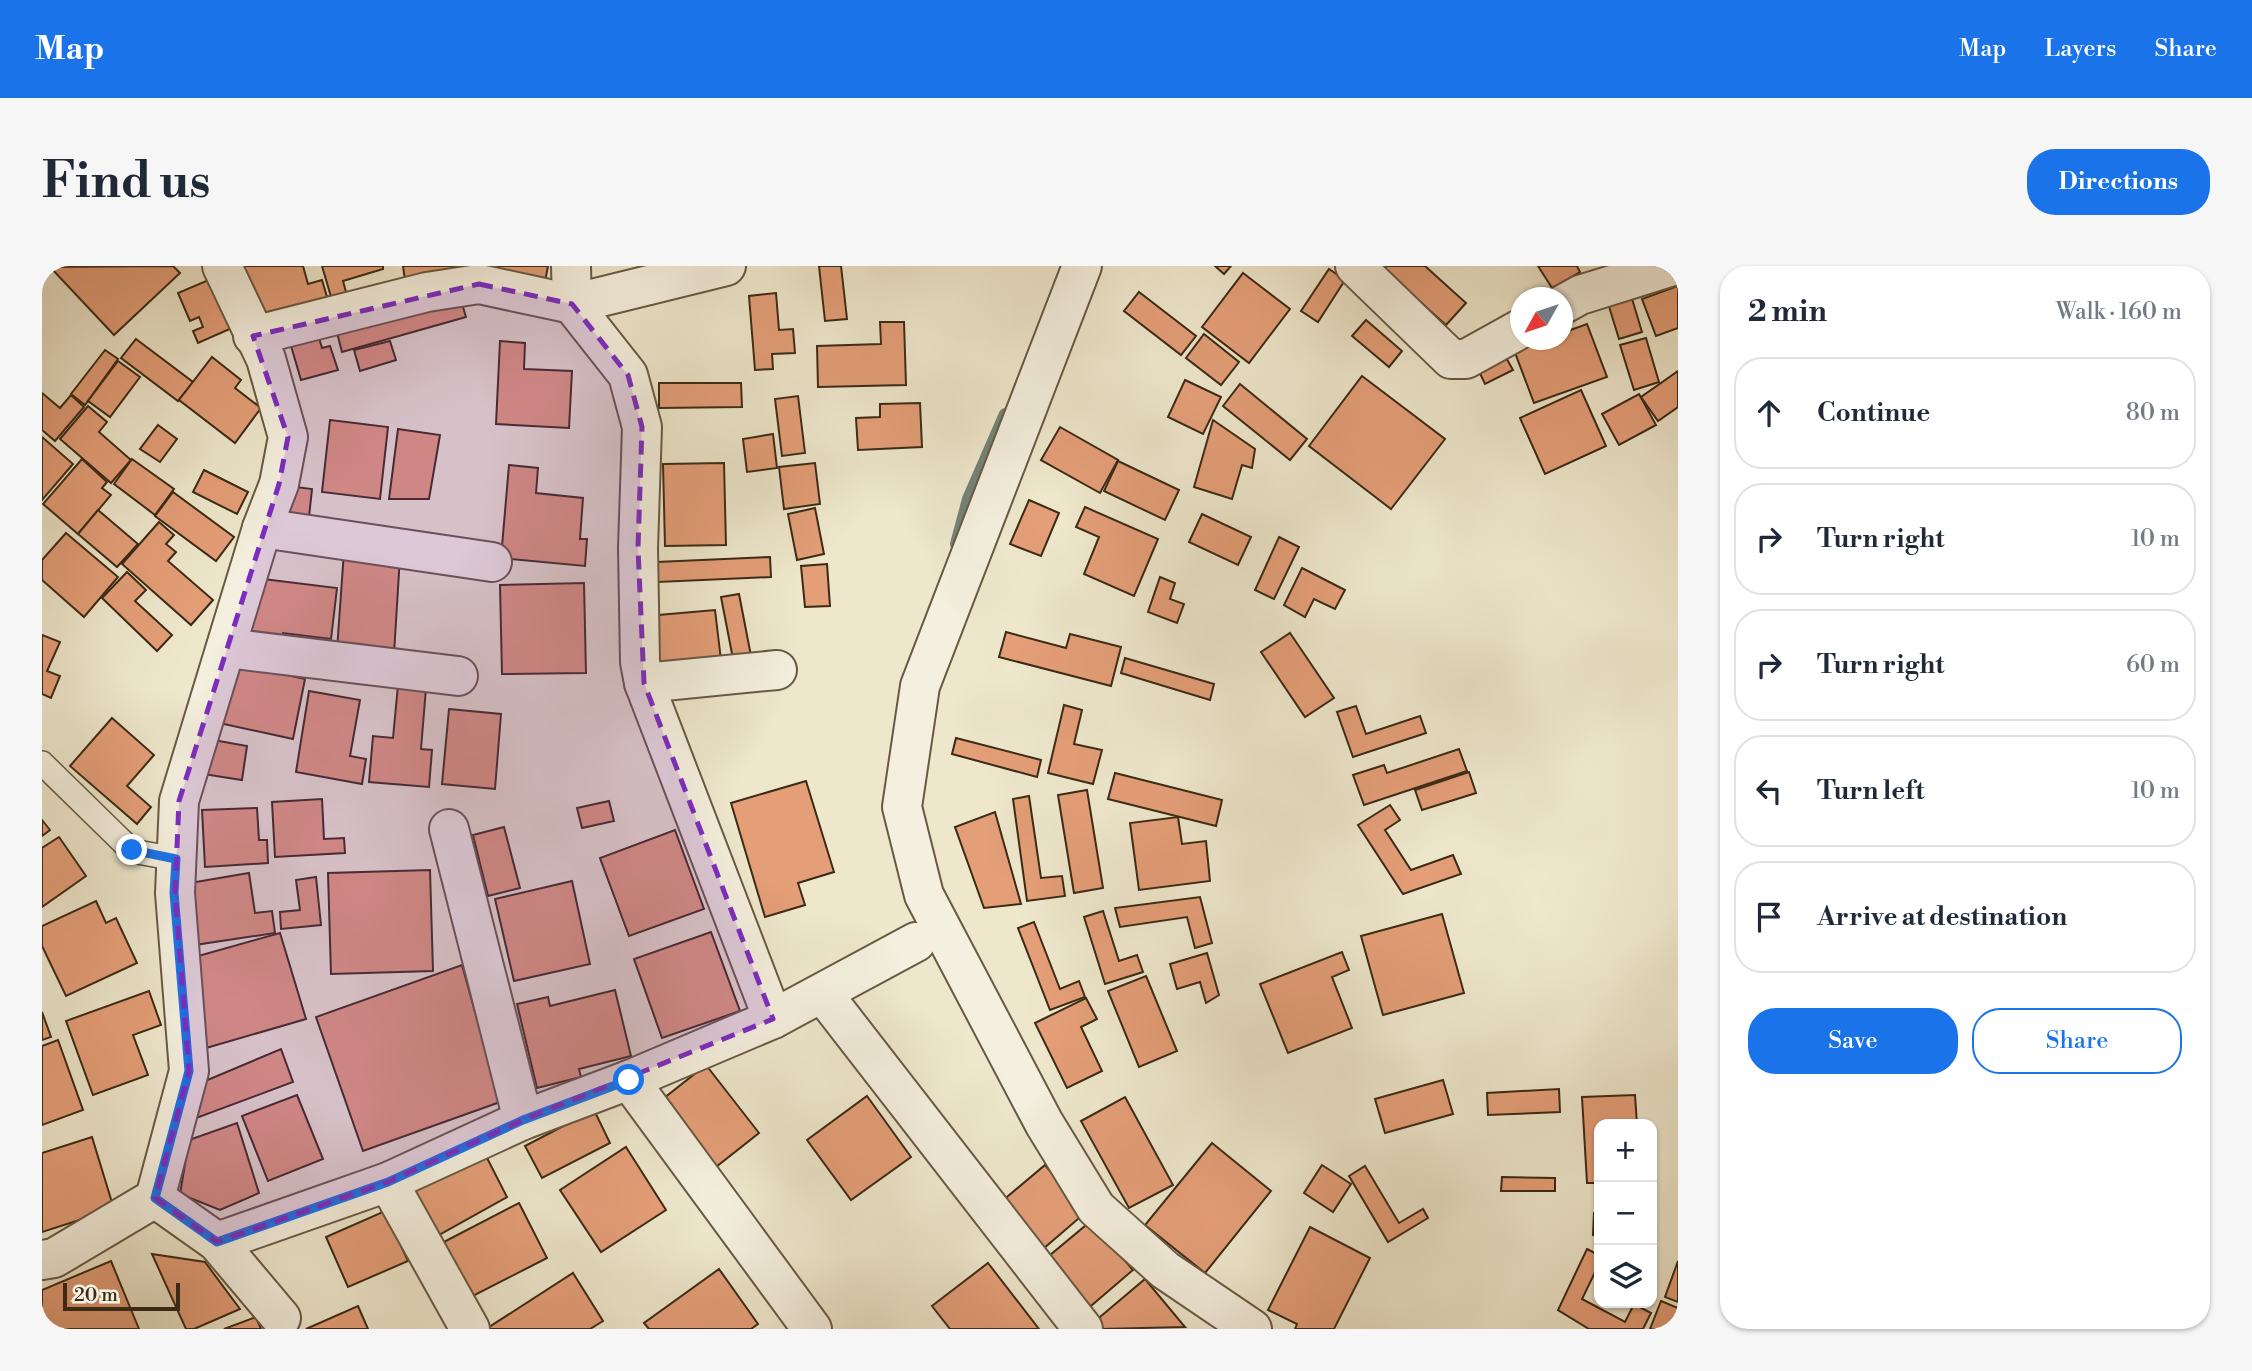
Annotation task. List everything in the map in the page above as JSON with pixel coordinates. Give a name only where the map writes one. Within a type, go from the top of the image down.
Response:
[{"type":"street","points":[[42,1260],[54,1258],[155,1198],[189,1071],[174,893],[179,801],[262,528],[279,484],[288,437],[266,359],[222,266]]},
{"type":"street","points":[[571,266],[572,304],[628,375],[642,426],[638,548],[640,662],[644,683],[773,1019]]},
{"type":"street","points":[[253,336],[427,292],[479,284],[572,304],[726,266]]},
{"type":"street","points":[[1082,266],[920,686],[902,807],[931,934],[1096,1208],[1165,1270],[1252,1329]]},
{"type":"street","points":[[1355,266],[1451,359],[1466,359],[1510,334]]},
{"type":"street","points":[[1573,299],[1673,266]]},
{"type":"street","points":[[262,528],[492,562]]},
{"type":"street","points":[[227,648],[458,676]]},
{"type":"street","points":[[644,683],[777,670]]},
{"type":"street","points":[[449,829],[523,1120]]},
{"type":"street","points":[[217,1242],[388,1182],[523,1120],[629,1080],[773,1019],[931,934]]},
{"type":"street","points":[[823,994],[1083,1329]]},
{"type":"street","points":[[629,1080],[812,1329]]},
{"type":"street","points":[[388,1182],[470,1329]]},
{"type":"street","points":[[155,1198],[217,1242],[281,1318]]},
{"type":"lane","points":[[42,763],[132,850],[176,859]]},
{"type":"highlighted area","points":[[479,284],[572,304],[628,375],[642,427],[638,548],[644,683],[773,1019],[523,1120],[388,1182],[217,1242],[155,1198],[189,1071],[175,893],[179,801],[279,484],[288,437],[253,336]]},
{"type":"building","points":[[173,266],[180,273],[114,335],[50,267]]},
{"type":"building","points":[[238,266],[303,266],[308,284],[322,280],[330,307],[256,329]]},
{"type":"building","points":[[322,266],[383,266],[383,269],[343,281],[349,303],[334,307]]},
{"type":"building","points":[[403,266],[457,266],[459,280],[406,288]]},
{"type":"building","points":[[481,266],[548,266],[543,292]]},
{"type":"building","points":[[819,266],[841,266],[847,319],[825,321]]},
{"type":"building","points":[[1215,266],[1231,266],[1224,274]]},
{"type":"building","points":[[1380,266],[1425,266],[1466,303],[1446,325]]},
{"type":"building","points":[[1538,266],[1577,266],[1580,272],[1551,287]]},
{"type":"building","points":[[1329,269],[1345,280],[1318,322],[1301,311]]},
{"type":"building","points":[[1243,273],[1290,309],[1249,363],[1202,327]]},
{"type":"building","points":[[211,279],[232,328],[198,343],[193,331],[203,327],[199,317],[190,321],[178,293]]},
{"type":"building","points":[[1678,286],[1678,328],[1656,336],[1642,299]]},
{"type":"building","points":[[458,290],[466,317],[342,352],[335,325]]},
{"type":"building","points":[[1139,292],[1196,336],[1181,355],[1124,311]]},
{"type":"building","points":[[1630,292],[1642,332],[1619,339],[1607,300]]},
{"type":"building","points":[[776,293],[779,330],[793,329],[795,353],[772,354],[773,369],[755,370],[749,296]]},
{"type":"building","points":[[1366,320],[1402,351],[1389,367],[1352,336]]},
{"type":"building","points":[[880,322],[904,322],[906,385],[818,387],[817,346],[881,344]]},
{"type":"building","points":[[1587,324],[1607,377],[1534,403],[1514,350],[1573,350],[1573,329]]},
{"type":"building","points":[[317,331],[322,348],[330,346],[338,370],[301,380],[289,339]]},
{"type":"building","points":[[1204,334],[1239,362],[1221,385],[1186,358]]},
{"type":"building","points":[[1646,338],[1659,382],[1634,390],[1620,345]]},
{"type":"building","points":[[136,339],[193,382],[178,401],[121,358]]},
{"type":"building","points":[[390,341],[396,360],[360,371],[354,350]]},
{"type":"building","points":[[500,341],[525,343],[524,369],[572,371],[569,428],[496,424]]},
{"type":"building","points":[[105,350],[118,359],[85,405],[71,394]]},
{"type":"building","points":[[1503,352],[1513,370],[1485,384],[1476,365]]},
{"type":"building","points":[[212,357],[241,380],[235,388],[261,408],[235,443],[179,400]]},
{"type":"building","points":[[118,361],[140,377],[110,417],[88,401]]},
{"type":"building","points":[[1678,371],[1678,407],[1658,421],[1641,397]]},
{"type":"building","points":[[1362,376],[1445,439],[1391,509],[1309,446]]},
{"type":"building","points":[[1185,380],[1221,397],[1203,434],[1168,417]]},
{"type":"building","points":[[659,383],[741,383],[742,407],[659,408]]},
{"type":"building","points":[[1240,384],[1307,439],[1290,460],[1223,406]]},
{"type":"building","points":[[1581,390],[1606,446],[1545,474],[1520,418]]},
{"type":"building","points":[[42,393],[60,408],[71,395],[84,407],[55,441],[42,430]]},
{"type":"building","points":[[1639,394],[1656,425],[1619,445],[1602,414]]},
{"type":"building","points":[[798,396],[805,453],[782,456],[775,399]]},
{"type":"building","points":[[920,403],[922,447],[858,450],[856,418],[880,417],[880,404]]},
{"type":"building","points":[[88,406],[107,422],[99,432],[131,460],[111,483],[60,439]]},
{"type":"building","points":[[330,420],[388,427],[380,499],[322,492]]},
{"type":"building","points":[[1213,420],[1255,449],[1252,468],[1242,465],[1232,499],[1194,487]]},
{"type":"building","points":[[158,425],[177,439],[160,462],[140,449]]},
{"type":"building","points":[[1060,427],[1118,460],[1100,493],[1041,460]]},
{"type":"building","points":[[398,429],[440,435],[429,499],[389,499]]},
{"type":"building","points":[[773,434],[777,468],[747,472],[743,439]]},
{"type":"building","points":[[42,437],[73,464],[42,500]]},
{"type":"building","points":[[82,459],[107,482],[102,488],[111,495],[78,534],[43,504]]},
{"type":"building","points":[[132,459],[174,489],[155,515],[114,484]]},
{"type":"building","points":[[1118,461],[1179,490],[1165,520],[1104,491]]},
{"type":"building","points":[[724,463],[726,545],[665,546],[663,464]]},
{"type":"building","points":[[815,463],[820,504],[784,509],[779,467]]},
{"type":"building","points":[[509,465],[538,468],[536,493],[583,498],[580,539],[587,539],[585,566],[501,558]]},
{"type":"building","points":[[204,470],[248,492],[237,514],[193,492]]},
{"type":"building","points":[[280,485],[312,489],[309,517],[276,514]]},
{"type":"building","points":[[173,492],[234,537],[216,561],[155,516]]},
{"type":"building","points":[[1029,500],[1059,513],[1041,556],[1010,544]]},
{"type":"building","points":[[1085,507],[1158,539],[1134,596],[1084,574],[1099,537],[1076,527]]},
{"type":"building","points":[[815,508],[824,554],[797,560],[788,514]]},
{"type":"building","points":[[98,510],[138,544],[117,567],[78,534]]},
{"type":"building","points":[[1202,514],[1251,537],[1238,565],[1189,542]]},
{"type":"building","points":[[159,522],[174,535],[166,544],[176,552],[168,561],[213,600],[191,625],[122,564]]},
{"type":"building","points":[[66,533],[118,577],[84,617],[42,580],[42,560]]},
{"type":"building","points":[[1279,537],[1299,547],[1274,599],[1255,590]]},
{"type":"building","points":[[344,551],[400,556],[394,654],[337,650]]},
{"type":"building","points":[[770,557],[771,577],[658,582],[657,562]]},
{"type":"building","points":[[827,564],[830,606],[805,607],[801,566]]},
{"type":"building","points":[[1302,568],[1345,590],[1335,609],[1314,599],[1305,617],[1284,605]]},
{"type":"building","points":[[127,572],[146,590],[135,601],[172,635],[157,651],[102,598]]},
{"type":"building","points":[[1160,577],[1175,583],[1170,599],[1184,604],[1177,623],[1148,612]]},
{"type":"building","points":[[255,578],[337,588],[331,639],[283,633],[282,643],[248,640]]},
{"type":"building","points":[[584,583],[586,673],[502,674],[500,585]]},
{"type":"building","points":[[739,594],[752,661],[734,664],[721,597]]},
{"type":"building","points":[[715,610],[721,660],[652,666],[647,616]]},
{"type":"building","points":[[1006,632],[1066,648],[1070,634],[1121,647],[1111,686],[999,657]]},
{"type":"building","points":[[1290,633],[1334,698],[1305,717],[1261,652]]},
{"type":"building","points":[[42,635],[60,642],[47,671],[60,676],[51,698],[42,694]]},
{"type":"building","points":[[1125,658],[1214,684],[1210,700],[1121,673]]},
{"type":"building","points":[[232,663],[305,679],[293,739],[219,723]]},
{"type":"building","points":[[398,685],[426,688],[421,749],[432,750],[429,787],[369,782],[373,736],[393,738]]},
{"type":"building","points":[[309,691],[360,700],[350,756],[366,759],[362,784],[296,772]]},
{"type":"building","points":[[1064,705],[1082,710],[1074,744],[1102,750],[1093,784],[1048,773]]},
{"type":"building","points":[[1356,706],[1366,734],[1420,716],[1426,733],[1353,757],[1337,712]]},
{"type":"building","points":[[449,709],[501,714],[495,789],[442,784]]},
{"type":"building","points":[[112,718],[154,755],[127,786],[151,807],[137,824],[70,766]]},
{"type":"building","points":[[956,738],[1041,760],[1037,777],[952,754]]},
{"type":"building","points":[[208,739],[247,746],[242,780],[203,774]]},
{"type":"building","points":[[1459,749],[1467,771],[1364,805],[1353,775],[1384,765],[1387,773]]},
{"type":"building","points":[[1469,772],[1476,793],[1422,810],[1415,790]]},
{"type":"building","points":[[1115,773],[1222,800],[1216,826],[1108,799]]},
{"type":"building","points":[[806,781],[834,872],[798,883],[805,905],[765,917],[731,803]]},
{"type":"building","points":[[1087,790],[1103,888],[1074,893],[1058,795]]},
{"type":"building","points":[[1029,796],[1041,878],[1062,876],[1065,896],[1027,901],[1013,799]]},
{"type":"building","points":[[322,799],[324,839],[344,838],[345,853],[275,857],[272,802]]},
{"type":"building","points":[[609,801],[614,821],[582,828],[577,808]]},
{"type":"building","points":[[1390,805],[1400,820],[1385,830],[1411,870],[1453,855],[1461,874],[1403,894],[1358,825]]},
{"type":"building","points":[[257,808],[259,840],[267,840],[268,863],[205,867],[202,810]]},
{"type":"building","points":[[995,812],[1021,904],[984,908],[955,827]]},
{"type":"building","points":[[1178,817],[1182,844],[1206,841],[1210,881],[1139,890],[1130,823]]},
{"type":"building","points":[[42,820],[50,830],[42,836]]},
{"type":"building","points":[[504,827],[520,888],[488,896],[473,835]]},
{"type":"building","points":[[675,830],[704,909],[629,936],[600,858]]},
{"type":"building","points":[[59,837],[86,876],[42,907],[42,848]]},
{"type":"building","points":[[430,870],[433,971],[331,974],[328,873]]},
{"type":"building","points":[[249,873],[255,913],[272,911],[275,933],[188,946],[178,885]]},
{"type":"building","points":[[316,877],[321,925],[281,929],[280,912],[300,910],[296,880]]},
{"type":"building","points":[[572,881],[590,964],[514,981],[495,899]]},
{"type":"building","points":[[1200,897],[1212,943],[1195,948],[1187,917],[1120,927],[1115,908]]},
{"type":"building","points":[[96,901],[106,923],[116,918],[137,963],[66,996],[42,946],[42,926]]},
{"type":"building","points":[[1103,911],[1119,961],[1137,955],[1143,972],[1105,984],[1084,917]]},
{"type":"building","points":[[1442,914],[1464,993],[1383,1015],[1361,936]]},
{"type":"building","points":[[1034,922],[1060,989],[1079,981],[1085,997],[1050,1010],[1018,928]]},
{"type":"building","points":[[711,932],[740,1011],[662,1038],[634,959]]},
{"type":"building","points":[[280,933],[306,1019],[196,1051],[184,960]]},
{"type":"building","points":[[1342,952],[1349,970],[1332,977],[1352,1028],[1288,1053],[1260,984]]},
{"type":"building","points":[[1207,953],[1219,995],[1206,1003],[1200,982],[1177,989],[1170,964]]},
{"type":"building","points":[[462,965],[500,1102],[363,1151],[316,1017]]},
{"type":"building","points":[[1146,976],[1177,1051],[1139,1067],[1108,991]]},
{"type":"building","points":[[615,990],[631,1056],[579,1069],[581,1077],[537,1088],[517,1004],[548,997],[550,1006]]},
{"type":"building","points":[[149,991],[161,1025],[133,1035],[148,1075],[93,1095],[66,1021]]},
{"type":"building","points":[[1086,998],[1097,1019],[1081,1027],[1102,1071],[1067,1088],[1035,1023]]},
{"type":"building","points":[[42,1012],[51,1037],[42,1040]]},
{"type":"building","points":[[58,1040],[83,1110],[42,1125],[42,1046]]},
{"type":"building","points":[[281,1049],[293,1082],[191,1120],[198,1084]]},
{"type":"building","points":[[706,1065],[759,1133],[707,1174],[654,1106]]},
{"type":"building","points":[[1443,1080],[1453,1114],[1385,1133],[1375,1099]]},
{"type":"building","points":[[1559,1089],[1560,1112],[1488,1115],[1487,1093]]},
{"type":"building","points":[[297,1095],[323,1159],[268,1181],[242,1116]]},
{"type":"building","points":[[1635,1095],[1637,1119],[1594,1119],[1594,1183],[1587,1183],[1582,1097]]},
{"type":"building","points":[[867,1096],[911,1157],[851,1200],[807,1140]]},
{"type":"building","points":[[1125,1097],[1173,1185],[1129,1208],[1081,1121]]},
{"type":"building","points":[[594,1110],[610,1143],[542,1178],[525,1146]]},
{"type":"building","points":[[237,1123],[259,1193],[220,1210],[180,1194],[189,1140]]},
{"type":"building","points":[[92,1137],[114,1209],[42,1232],[42,1153]]},
{"type":"building","points":[[1212,1143],[1271,1191],[1205,1273],[1145,1225]]},
{"type":"building","points":[[626,1147],[666,1210],[601,1252],[560,1190]]},
{"type":"building","points":[[485,1154],[507,1197],[437,1236],[414,1190]]},
{"type":"building","points":[[1045,1165],[1085,1213],[1036,1255],[995,1207]]},
{"type":"building","points":[[1322,1165],[1351,1184],[1333,1212],[1304,1193]]},
{"type":"building","points":[[1365,1166],[1399,1223],[1423,1209],[1428,1218],[1388,1242],[1349,1176]]},
{"type":"building","points":[[1502,1177],[1555,1178],[1555,1191],[1501,1191]]},
{"type":"building","points":[[519,1203],[547,1258],[469,1298],[440,1244]]},
{"type":"building","points":[[385,1211],[408,1261],[348,1287],[326,1237]]},
{"type":"building","points":[[1091,1221],[1133,1270],[1085,1311],[1043,1261]]},
{"type":"building","points":[[1310,1227],[1370,1258],[1334,1329],[1295,1329],[1297,1324],[1268,1310]]},
{"type":"building","points":[[1587,1249],[1594,1252],[1594,1274],[1582,1299],[1594,1308],[1625,1322],[1632,1308],[1642,1308],[1651,1313],[1643,1329],[1589,1329],[1558,1310]]},
{"type":"building","points":[[152,1254],[205,1262],[240,1309],[194,1329],[186,1329]]},
{"type":"building","points":[[111,1261],[139,1329],[42,1329],[42,1290]]},
{"type":"building","points":[[1678,1261],[1678,1302],[1665,1297]]},
{"type":"building","points":[[988,1263],[1039,1329],[950,1329],[932,1306]]},
{"type":"building","points":[[719,1269],[758,1324],[751,1329],[649,1329],[644,1323]]},
{"type":"building","points":[[573,1273],[603,1321],[590,1329],[486,1329]]},
{"type":"building","points":[[1145,1279],[1185,1327],[1100,1329],[1094,1322]]},
{"type":"building","points":[[1661,1301],[1678,1308],[1678,1329],[1650,1329]]},
{"type":"building","points":[[358,1306],[368,1329],[306,1329]]},
{"type":"building","points":[[256,1317],[261,1329],[224,1329]]},
{"type":"waterway","points":[[956,544],[968,499],[1005,414]]},
{"type":"route","points":[[132,850],[176,859],[174,893],[189,1071],[155,1198],[217,1242],[388,1182],[523,1120],[629,1080]]}]
